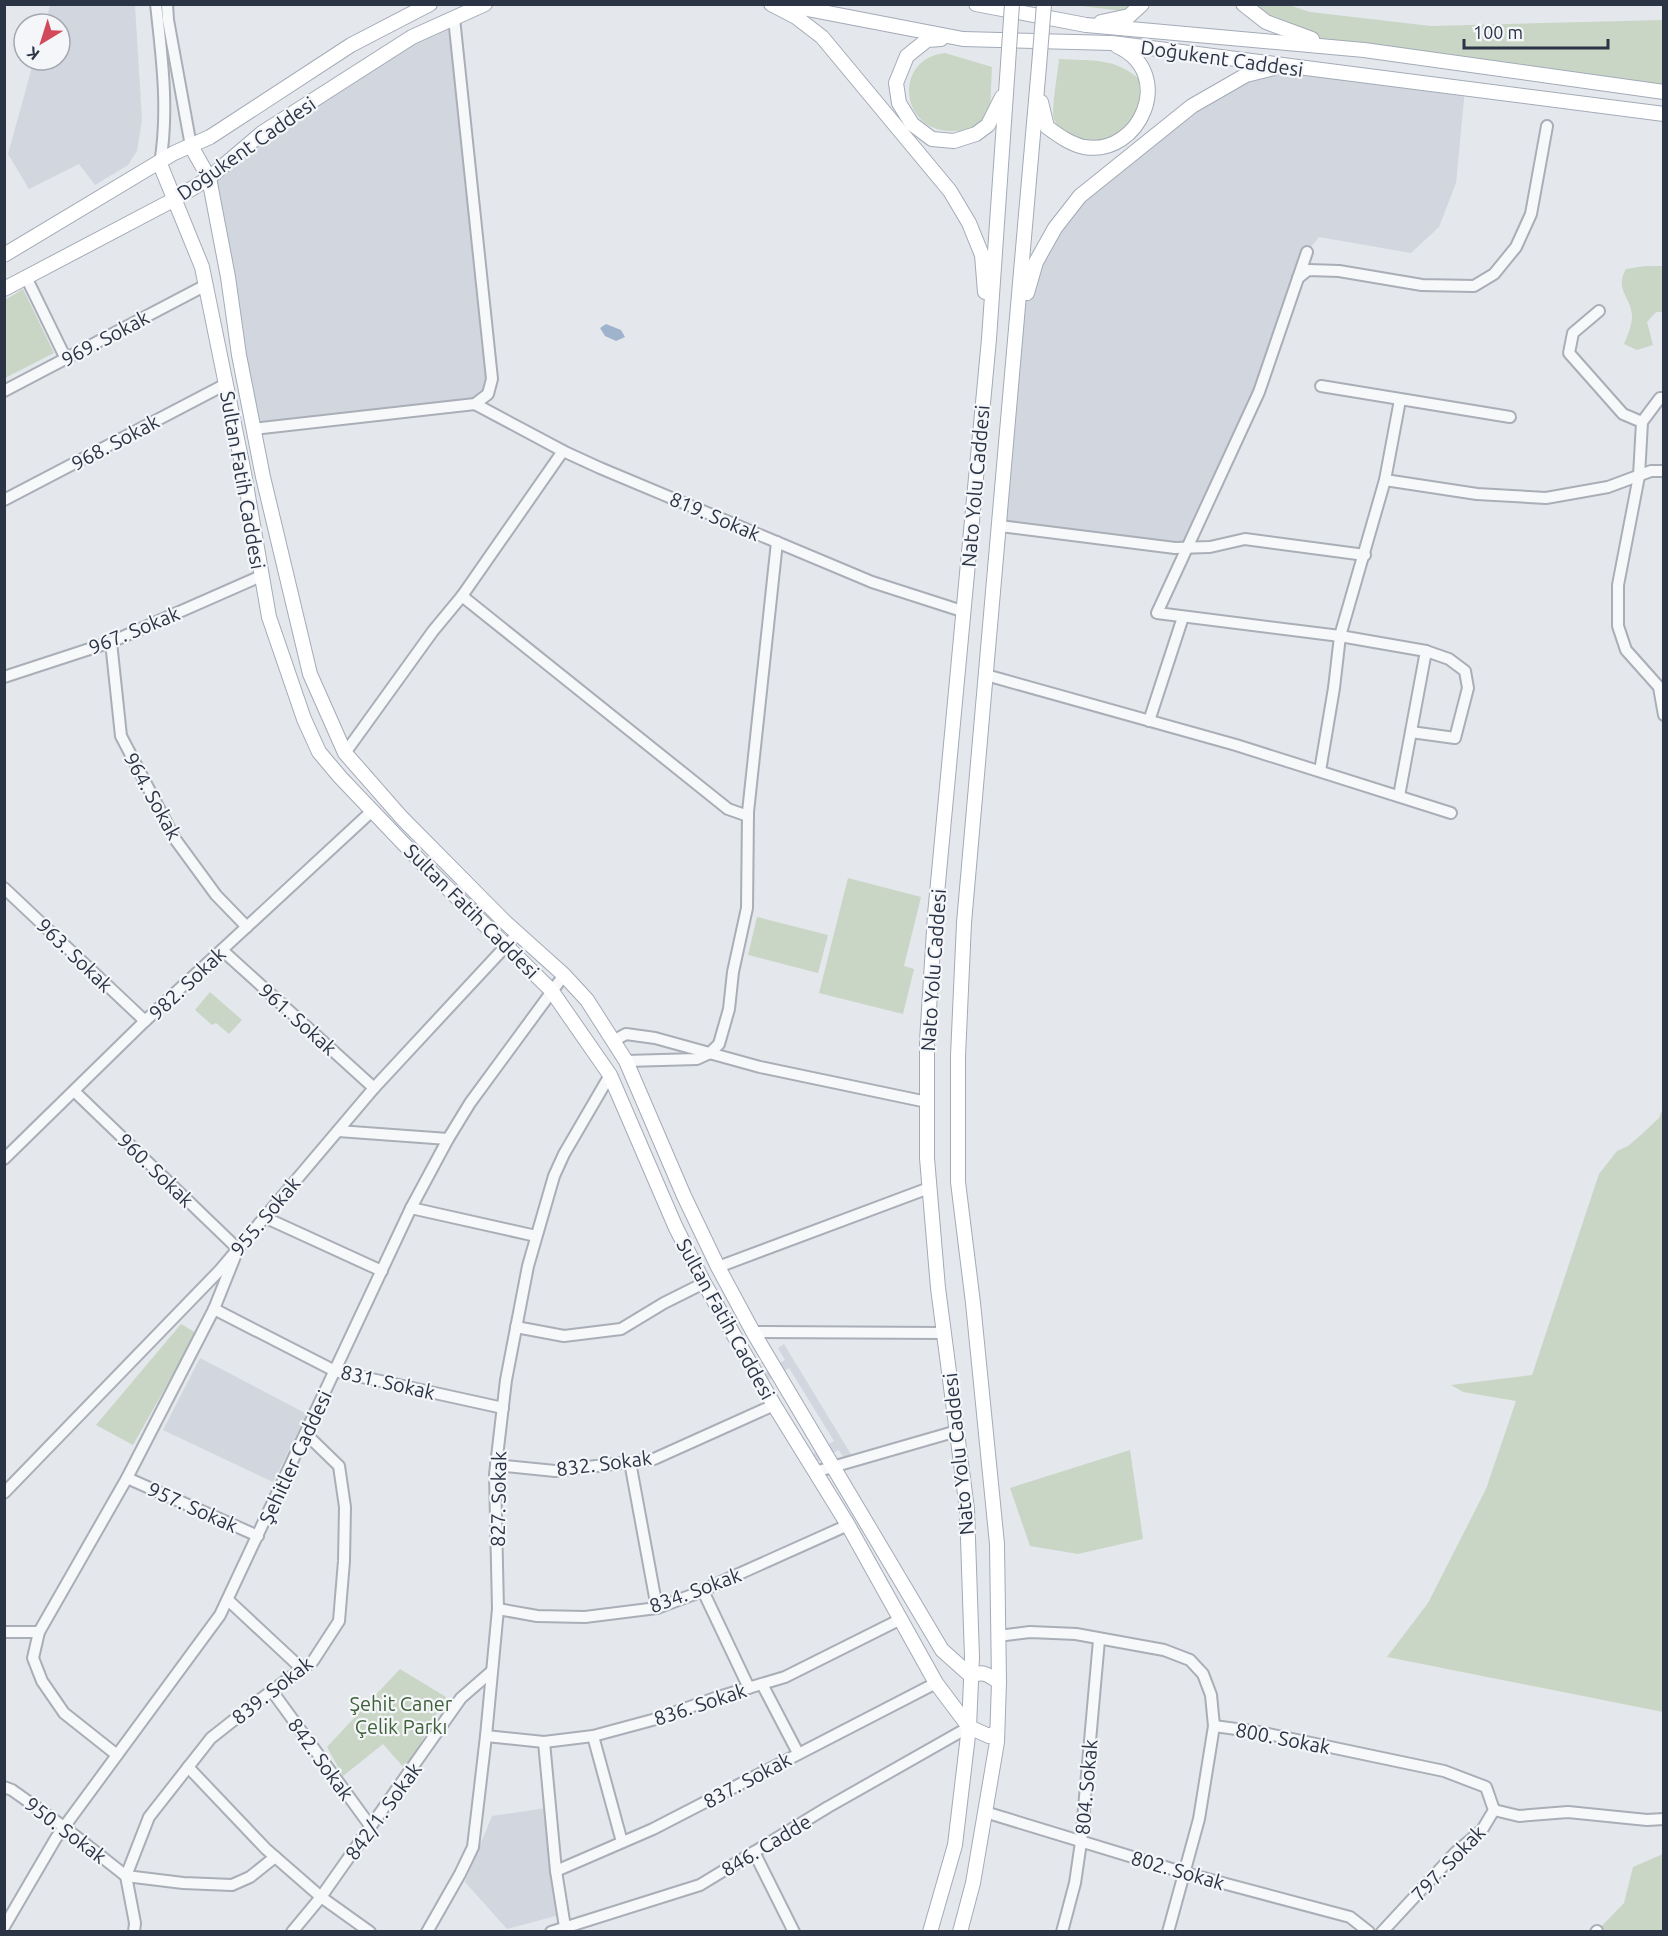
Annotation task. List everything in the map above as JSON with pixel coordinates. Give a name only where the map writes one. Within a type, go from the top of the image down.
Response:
[{"type":"main road","name":"Doğukent Caddesi","points":[[4,255],[160,164],[174,153],[210,137],[351,45],[429,4]]},
{"type":"main road","name":"Doğukent Caddesi","points":[[4,289],[175,199],[209,178],[262,133],[412,37],[484,4]]},
{"type":"main road","points":[[771,4],[796,17],[822,38],[950,191],[969,223],[982,255],[989,339]]},
{"type":"main road","name":"Doğukent Caddesi","points":[[781,4],[963,39],[1112,43],[1664,114]]},
{"type":"main road","name":"Doğukent Caddesi","points":[[976,4],[1086,25],[1364,50],[1664,93]]},
{"type":"main road","name":"Nato Yolu Caddesi","points":[[927,1930],[955,1845],[969,1727],[971,1676],[967,1509],[944,1333],[929,1188],[927,1041],[935,915],[989,339],[1012,4]]},
{"type":"main road","name":"Nato Yolu Caddesi","points":[[960,1932],[973,1883],[985,1812],[997,1732],[999,1682],[997,1544],[973,1303],[958,1182],[958,1056],[964,923],[1044,4]]},
{"type":"main road","points":[[1086,25],[1129,16],[1142,4]]},
{"type":"main road","points":[[1243,4],[1266,22],[1300,36],[1364,50]]},
{"type":"main road","points":[[963,39],[927,40],[907,56],[896,83],[899,103],[912,124],[932,138],[954,141],[976,134],[988,124],[998,108],[1006,84]]},
{"type":"main road","points":[[1038,87],[1047,127],[1065,140],[1085,147],[1105,146],[1124,138],[1139,122],[1147,101],[1148,80],[1139,62],[1126,50],[1112,43]]},
{"type":"main road","points":[[1016,345],[1036,262],[1056,228],[1080,196],[1192,106],[1246,75],[1274,68],[1326,72]]},
{"type":"main road","name":"Sultan Fatih Caddesi","points":[[191,146],[209,178],[253,429],[310,674],[345,753],[402,818],[518,933],[564,975],[586,1000],[626,1061],[684,1196],[718,1267],[753,1332],[942,1650],[971,1676]]},
{"type":"main road","name":"Sultan Fatih Caddesi","points":[[160,164],[202,267],[269,616],[304,719],[319,752],[372,811],[551,990],[610,1074],[676,1228],[704,1283],[774,1405],[848,1525],[936,1683],[969,1727]]},
{"type":"main road","points":[[971,1676],[978,1672],[989,1675],[999,1682]]},
{"type":"main road","points":[[969,1727],[989,1736],[997,1732]]},
{"type":"street","points":[[156,4],[164,76],[165,135],[160,164]]},
{"type":"street","name":"Sultan Fatih Caddesi","points":[[167,4],[191,146]]},
{"type":"street","points":[[253,429],[475,404],[488,394],[492,379],[454,18]]},
{"type":"street","points":[[1298,278],[1308,270],[1339,271],[1422,285],[1474,286],[1494,274],[1516,247],[1531,214],[1547,126]]},
{"type":"street","points":[[1307,252],[1259,392],[1157,613],[1340,636],[1426,651],[1449,659],[1466,671],[1468,688],[1455,738],[1411,732]]},
{"type":"street","points":[[26,277],[66,358]]},
{"type":"street","name":"969. Sokak","points":[[4,392],[206,285]]},
{"type":"street","points":[[1599,311],[1573,333],[1569,353],[1623,414],[1642,422]]},
{"type":"street","name":"968. Sokak","points":[[4,501],[226,384]]},
{"type":"street","points":[[1321,386],[1510,417]]},
{"type":"street","points":[[1664,398],[1660,398],[1642,422],[1639,476],[1618,585],[1618,626],[1626,650],[1659,687],[1664,715]]},
{"type":"street","points":[[1320,771],[1340,636],[1385,480],[1400,400]]},
{"type":"street","name":"819. Sokak","points":[[475,404],[563,451],[777,542],[872,582],[962,611]]},
{"type":"street","points":[[345,753],[433,631],[462,596],[563,451]]},
{"type":"street","points":[[1385,480],[1477,494],[1546,498],[1608,487],[1652,471],[1664,471]]},
{"type":"street","points":[[1000,526],[1185,549],[1210,547],[1245,539],[1365,555]]},
{"type":"street","points":[[626,1061],[697,1059],[710,1053],[719,1044],[729,1009],[733,972],[747,908],[748,816],[777,542]]},
{"type":"street","name":"967. Sokak","points":[[4,676],[111,642],[261,576]]},
{"type":"street","points":[[462,596],[728,809],[748,816]]},
{"type":"street","points":[[1149,720],[1183,617]]},
{"type":"street","name":"964. Sokak","points":[[111,642],[121,736],[175,839],[216,895],[247,927]]},
{"type":"street","points":[[1399,796],[1426,651]]},
{"type":"street","points":[[986,675],[1236,744],[1451,813]]},
{"type":"street","name":"982. Sokak","points":[[4,1158],[145,1022],[372,811]]},
{"type":"street","name":"963. Sokak","points":[[4,888],[145,1022]]},
{"type":"street","name":"955. Sokak","points":[[4,1493],[196,1294],[374,1088],[518,933]]},
{"type":"street","name":"961. Sokak","points":[[222,950],[374,1088]]},
{"type":"street","name":"Şehitler Caddesi","points":[[4,1927],[64,1827],[220,1616],[411,1208],[448,1139],[470,1103],[564,975]]},
{"type":"street","points":[[613,1041],[626,1034],[655,1038],[760,1067],[927,1102]]},
{"type":"street","name":"827. Sokak","points":[[427,1932],[473,1847],[498,1609],[496,1465],[506,1380],[528,1266],[554,1176],[564,1154],[610,1074]]},
{"type":"street","name":"960. Sokak","points":[[74,1091],[237,1249]]},
{"type":"street","points":[[338,1131],[448,1139]]},
{"type":"street","points":[[718,1267],[929,1188]]},
{"type":"street","points":[[411,1208],[537,1236]]},
{"type":"street","points":[[264,1217],[382,1271]]},
{"type":"street","points":[[117,1755],[64,1713],[42,1681],[33,1658],[39,1632],[127,1478],[214,1309],[237,1249]]},
{"type":"street","points":[[516,1327],[564,1336],[621,1329],[664,1303],[704,1283]]},
{"type":"street","name":"831. Sokak","points":[[214,1309],[335,1371],[503,1408]]},
{"type":"street","points":[[753,1332],[944,1333]]},
{"type":"street","name":"832. Sokak","points":[[496,1465],[555,1471],[654,1459],[774,1405]]},
{"type":"street","points":[[815,1472],[957,1431]]},
{"type":"street","name":"839. Sokak","points":[[126,1876],[149,1816],[211,1738],[313,1661],[339,1621],[344,1561],[345,1507],[339,1466],[306,1434]]},
{"type":"street","points":[[630,1462],[657,1608]]},
{"type":"street","name":"957. Sokak","points":[[127,1478],[258,1536]]},
{"type":"street","name":"834. Sokak","points":[[498,1609],[537,1616],[585,1617],[657,1608],[703,1591],[848,1525]]},
{"type":"street","points":[[703,1591],[749,1688]]},
{"type":"street","points":[[228,1600],[302,1669]]},
{"type":"street","name":"836. Sokak","points":[[486,1736],[544,1742],[594,1736],[656,1719],[785,1677],[900,1619]]},
{"type":"street","points":[[4,1632],[39,1632]]},
{"type":"street","points":[[998,1636],[1030,1632],[1076,1634],[1164,1650],[1190,1660],[1203,1674],[1211,1695],[1214,1726]]},
{"type":"street","name":"804. Sokak","points":[[1062,1932],[1075,1883],[1081,1842],[1099,1640]]},
{"type":"street","name":"842/1. Sokak","points":[[292,1932],[321,1897],[461,1698],[492,1671]]},
{"type":"street","name":"837. Sokak","points":[[556,1871],[663,1824],[936,1683]]},
{"type":"street","points":[[762,1684],[798,1753]]},
{"type":"street","name":"842. Sokak","points":[[272,1690],[371,1827]]},
{"type":"street","name":"800. Sokak","points":[[1168,1932],[1199,1819],[1214,1726],[1259,1732],[1444,1771],[1486,1787]]},
{"type":"street","name":"846. Cadde","points":[[551,1932],[700,1885],[828,1807],[969,1727]]},
{"type":"street","points":[[594,1736],[622,1842]]},
{"type":"street","points":[[544,1742],[556,1871],[565,1927]]},
{"type":"street","points":[[188,1767],[275,1857],[321,1897],[370,1932]]},
{"type":"street","name":"950. Sokak","points":[[4,1787],[12,1790],[64,1827],[126,1876]]},
{"type":"street","name":"797. Sokak","points":[[1382,1932],[1456,1852],[1482,1830],[1494,1810],[1486,1787]]},
{"type":"street","points":[[1494,1810],[1519,1816],[1568,1812],[1647,1820],[1664,1819]]},
{"type":"street","name":"802. Sokak","points":[[985,1812],[1185,1873],[1350,1917],[1369,1932]]},
{"type":"street","points":[[754,1852],[794,1932]]},
{"type":"street","points":[[134,1932],[135,1923],[126,1876],[232,1886],[250,1877],[275,1857]]},
{"type":"shaded area","points":[[50,5],[135,5],[142,120],[137,151],[128,165],[95,185],[79,164],[29,189],[8,154],[31,72],[72,72],[72,12],[48,12]]},
{"type":"shaded area","points":[[454,18],[492,379],[475,404],[253,429],[209,178],[262,133]]},
{"type":"shaded area","points":[[1274,68],[1465,89],[1456,183],[1439,227],[1411,253],[1319,237],[1307,252],[1259,392],[1186,549],[1000,526],[1016,345],[1027,291],[1080,196],[1192,106]]},
{"type":"shaded area","points":[[784,1344],[852,1456],[845,1460],[839,1450],[831,1454],[825,1468],[822,1459],[813,1465],[808,1457],[834,1441],[789,1368],[763,1383],[805,1451],[758,1376],[785,1360],[778,1348]]},
{"type":"shaded area","points":[[200,1358],[307,1414],[273,1482],[163,1430]]},
{"type":"shaded area","points":[[546,1808],[559,1915],[507,1929],[465,1882],[492,1816]]},
{"type":"green space","points":[[1073,5],[1135,5],[1122,11]]},
{"type":"green space","points":[[1243,5],[1289,5],[1310,12],[1431,26],[1663,20],[1663,92],[1364,50],[1301,36]]},
{"type":"green space","points":[[945,53],[992,67],[990,112],[973,128],[950,131],[933,128],[921,119],[913,107],[909,94],[911,80],[917,68],[928,58]]},
{"type":"green space","points":[[1059,59],[1091,60],[1111,64],[1121,67],[1139,79],[1138,110],[1127,129],[1106,140],[1093,141],[1069,136],[1060,129],[1053,114]]},
{"type":"green space","points":[[1663,266],[1663,312],[1656,312],[1647,322],[1653,345],[1637,350],[1624,344],[1632,316],[1622,282],[1626,269]]},
{"type":"green space","points":[[23,289],[54,353],[5,378],[5,300]]},
{"type":"green space","points":[[848,878],[921,897],[904,966],[914,969],[903,1014],[819,993]]},
{"type":"green space","points":[[757,917],[828,935],[818,973],[748,955]]},
{"type":"green space","points":[[210,992],[242,1020],[229,1034],[216,1023],[212,1025],[195,1010]]},
{"type":"green space","points":[[1663,1108],[1663,1712],[1387,1657],[1428,1603],[1486,1489],[1516,1401],[1463,1392],[1451,1385],[1532,1375],[1599,1174],[1617,1151],[1628,1146],[1659,1118]]},
{"type":"green space","points":[[181,1324],[196,1333],[133,1445],[96,1425]]},
{"type":"green space","points":[[1130,1450],[1143,1539],[1078,1554],[1030,1546],[1010,1488]]},
{"type":"green space","name":"Şehit Caner Çelik Parkı","points":[[400,1669],[446,1697],[406,1770],[383,1744],[343,1776],[327,1747]]},
{"type":"green space","points":[[1663,1854],[1663,1931],[1596,1932],[1624,1903],[1633,1867]]},
{"type":"water","points":[[606,324],[621,330],[625,337],[616,341],[605,336],[600,328]]}]
